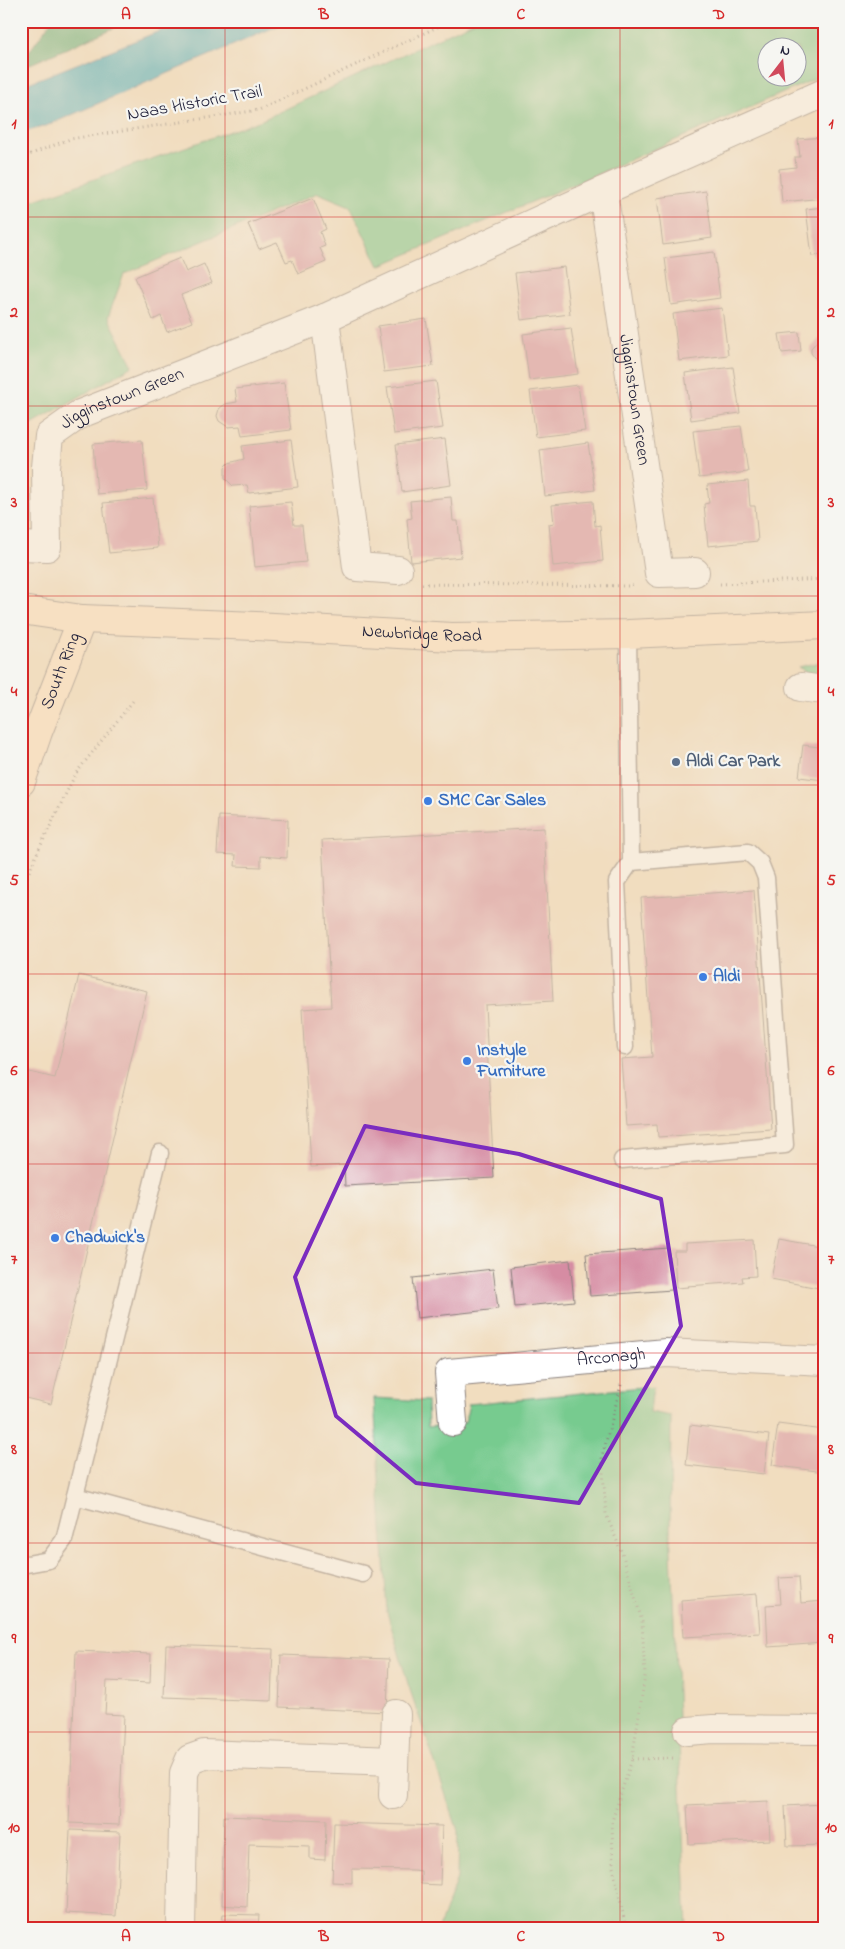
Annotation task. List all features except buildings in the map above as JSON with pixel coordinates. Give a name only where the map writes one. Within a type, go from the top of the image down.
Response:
[{"type":"main road","name":"Newbridge Road","points":[[21,610],[82,619],[452,637],[628,634],[824,625]]},
{"type":"main road","name":"South Ring","points":[[21,782],[38,732],[82,619]]},
{"type":"street","name":"Jigginstown Green","points":[[21,546],[47,547],[46,467],[49,436],[80,414],[325,318],[603,191],[824,93]]},
{"type":"street","name":"Jigginstown Green","points":[[603,191],[659,573]]},
{"type":"street","points":[[325,318],[357,567],[398,570]]},
{"type":"street","points":[[659,573],[695,572]]},
{"type":"street","name":"Arconagh","points":[[453,1422],[449,1373],[666,1353],[824,1361]]},
{"type":"street","points":[[393,1795],[396,1714]]},
{"type":"street","points":[[688,1731],[713,1729],[824,1730]]},
{"type":"street","points":[[181,1928],[184,1773],[190,1759],[204,1754],[394,1761]]},
{"type":"lane","points":[[625,1046],[617,882],[631,862],[628,634]]},
{"type":"lane","points":[[622,1160],[785,1145],[766,878],[760,863],[748,852],[631,862]]},
{"type":"lane","points":[[21,1563],[27,1564],[48,1560],[64,1540],[160,1153]]},
{"type":"lane","points":[[75,1496],[363,1574]]},
{"type":"path","name":"Naas Historic Trail","points":[[21,158],[70,139],[259,110],[450,21]]},
{"type":"path","points":[[398,570],[404,584],[642,586],[659,573]]},
{"type":"path","points":[[695,572],[707,585],[824,579]]},
{"type":"path","points":[[21,890],[76,773],[133,701]]},
{"type":"path","points":[[626,1928],[613,1867],[612,1821],[632,1758],[645,1676],[642,1620],[623,1556],[606,1514],[602,1457],[630,1356]]},
{"type":"highlighted area","points":[[365,1126],[519,1154],[661,1199],[681,1326],[579,1503],[416,1483],[336,1416],[295,1277]]},
{"type":"green space","points":[[51,21],[130,21],[21,68],[21,63]]},
{"type":"green space","points":[[475,21],[824,21],[824,75],[808,82],[808,38],[758,38],[758,88],[794,88],[584,180],[379,266],[350,206],[318,193],[124,274],[108,317],[133,366],[28,426],[30,514],[21,520],[21,205],[262,120]]},
{"type":"green space","points":[[824,661],[824,675],[810,674],[798,667]]},
{"type":"green space","points":[[653,1386],[650,1412],[671,1416],[670,1527],[687,1928],[439,1928],[457,1878],[458,1831],[408,1684],[387,1612],[374,1398],[427,1401],[428,1427],[465,1422],[469,1404]]},
{"type":"water","points":[[185,21],[289,21],[46,126],[21,133],[21,86]]},
{"type":"place","name":"Aldi Car Park","points":[[676,762]]},
{"type":"place","name":"SMC Car Sales","points":[[428,801]]},
{"type":"place","name":"Aldi","points":[[703,977]]},
{"type":"place","name":"Instyle Furniture","points":[[467,1061]]},
{"type":"place","name":"Chadwick's","points":[[55,1238]]}]
